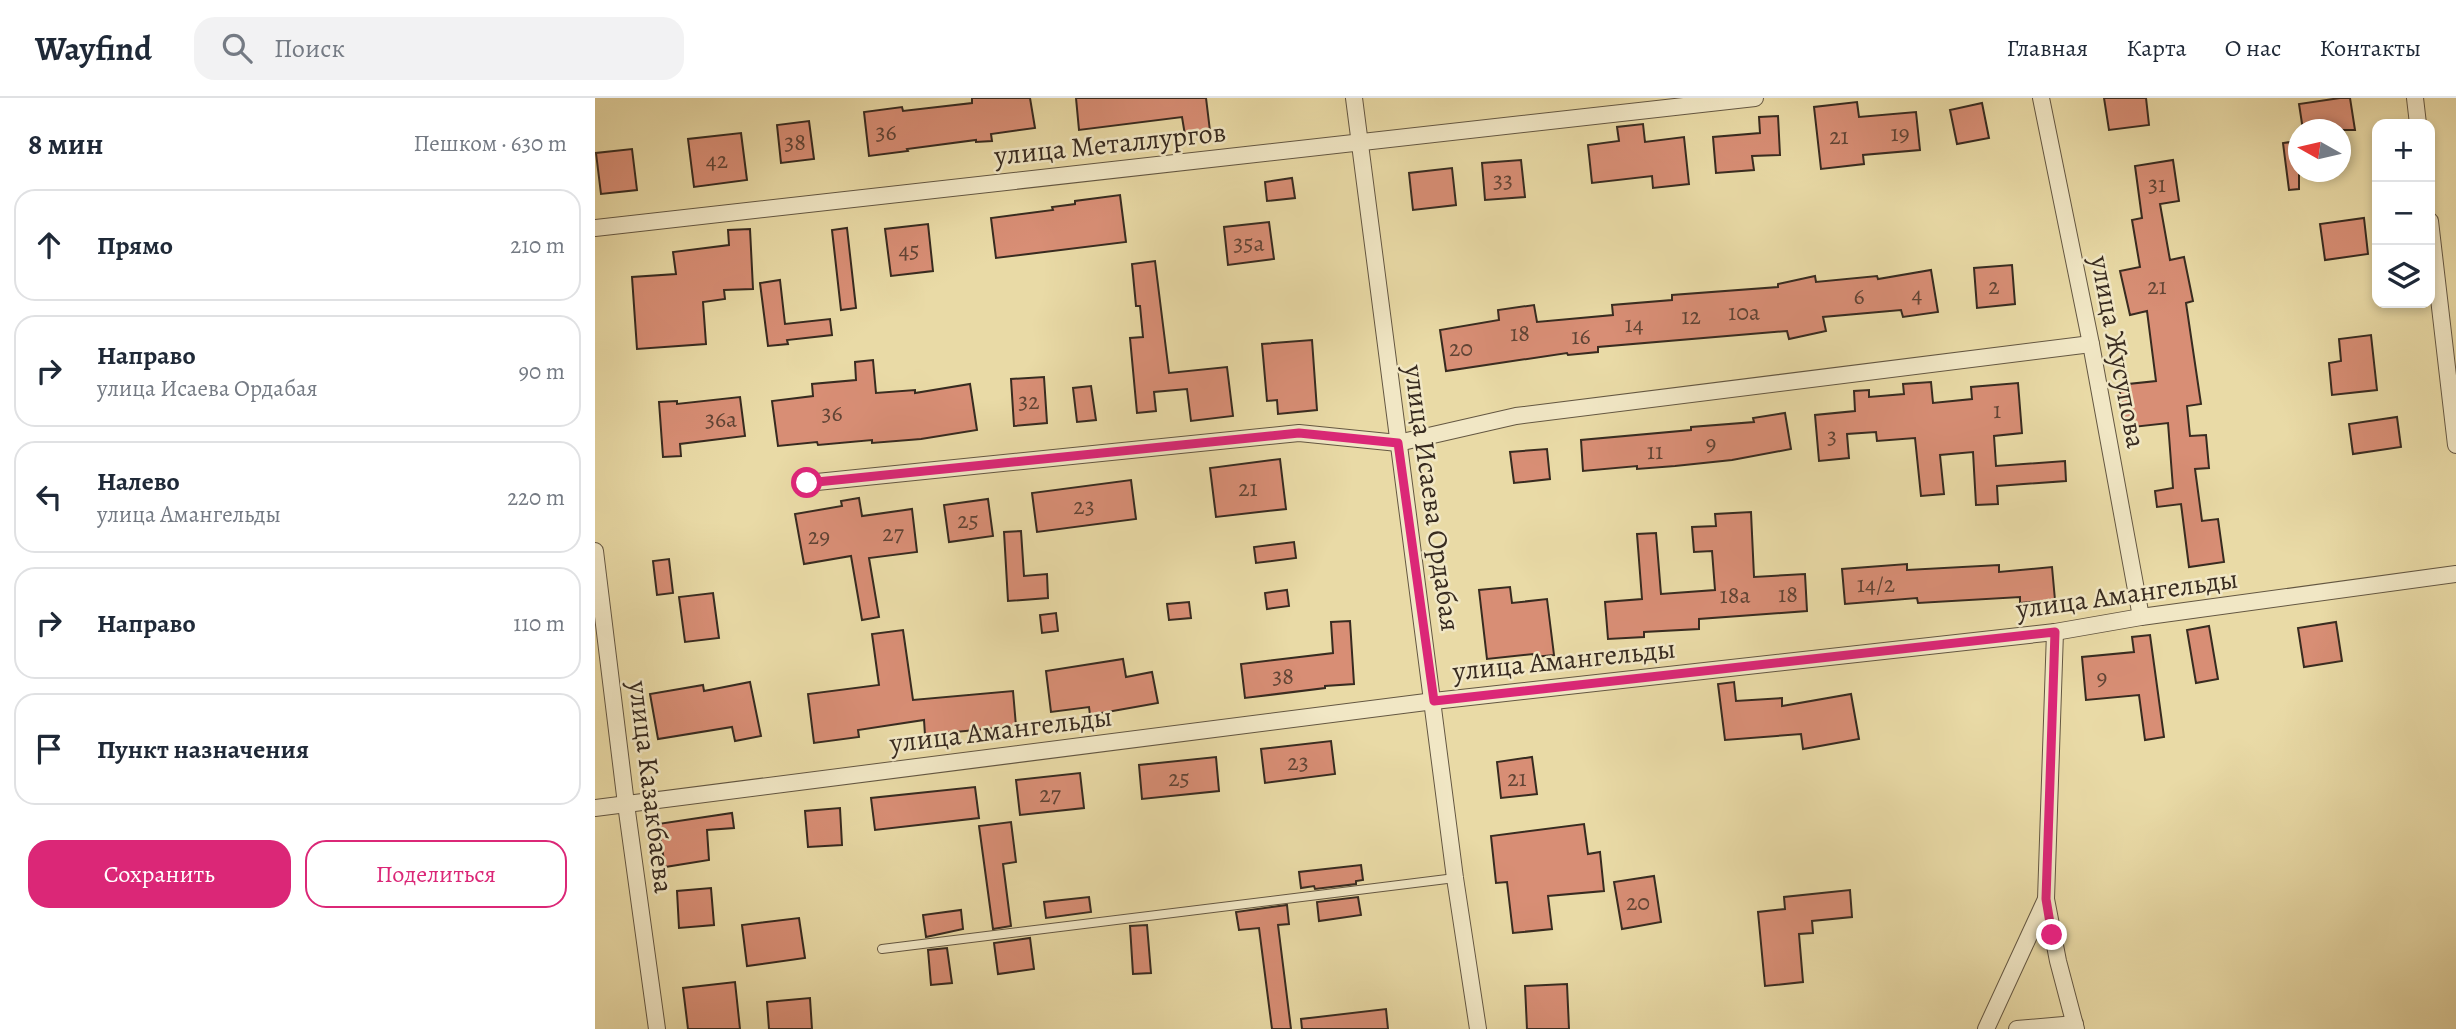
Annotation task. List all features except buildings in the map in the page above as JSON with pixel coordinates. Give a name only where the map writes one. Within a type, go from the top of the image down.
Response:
[{"type":"street","name":"улица Исаева Ордабая","points":[[1354,98],[1455,878],[1478,1029]]},
{"type":"street","name":"улица Металлургов","points":[[595,228],[1755,98]]},
{"type":"street","name":"улица Жусупова","points":[[2041,98],[2091,344],[2141,617]]},
{"type":"street","points":[[2415,98],[2417,119]]},
{"type":"street","points":[[2433,245],[2456,445]]},
{"type":"street","points":[[807,483],[1299,433],[1398,443],[1517,416],[2091,344]]},
{"type":"street","name":"улица Казакбаева","points":[[595,551],[657,1029]]},
{"type":"street","name":"улица Амангельды","points":[[595,808],[1434,701],[2055,632],[2141,617],[2456,574]]},
{"type":"street","points":[[2017,1029],[2075,1027],[2046,899],[2055,632]]},
{"type":"street","points":[[1986,1029],[2046,899]]},
{"type":"lane","points":[[882,949],[1455,878]]},
{"type":"route","points":[[807,483],[1299,433],[1398,443],[1434,701],[2055,632],[2046,899],[2052,935]]}]
